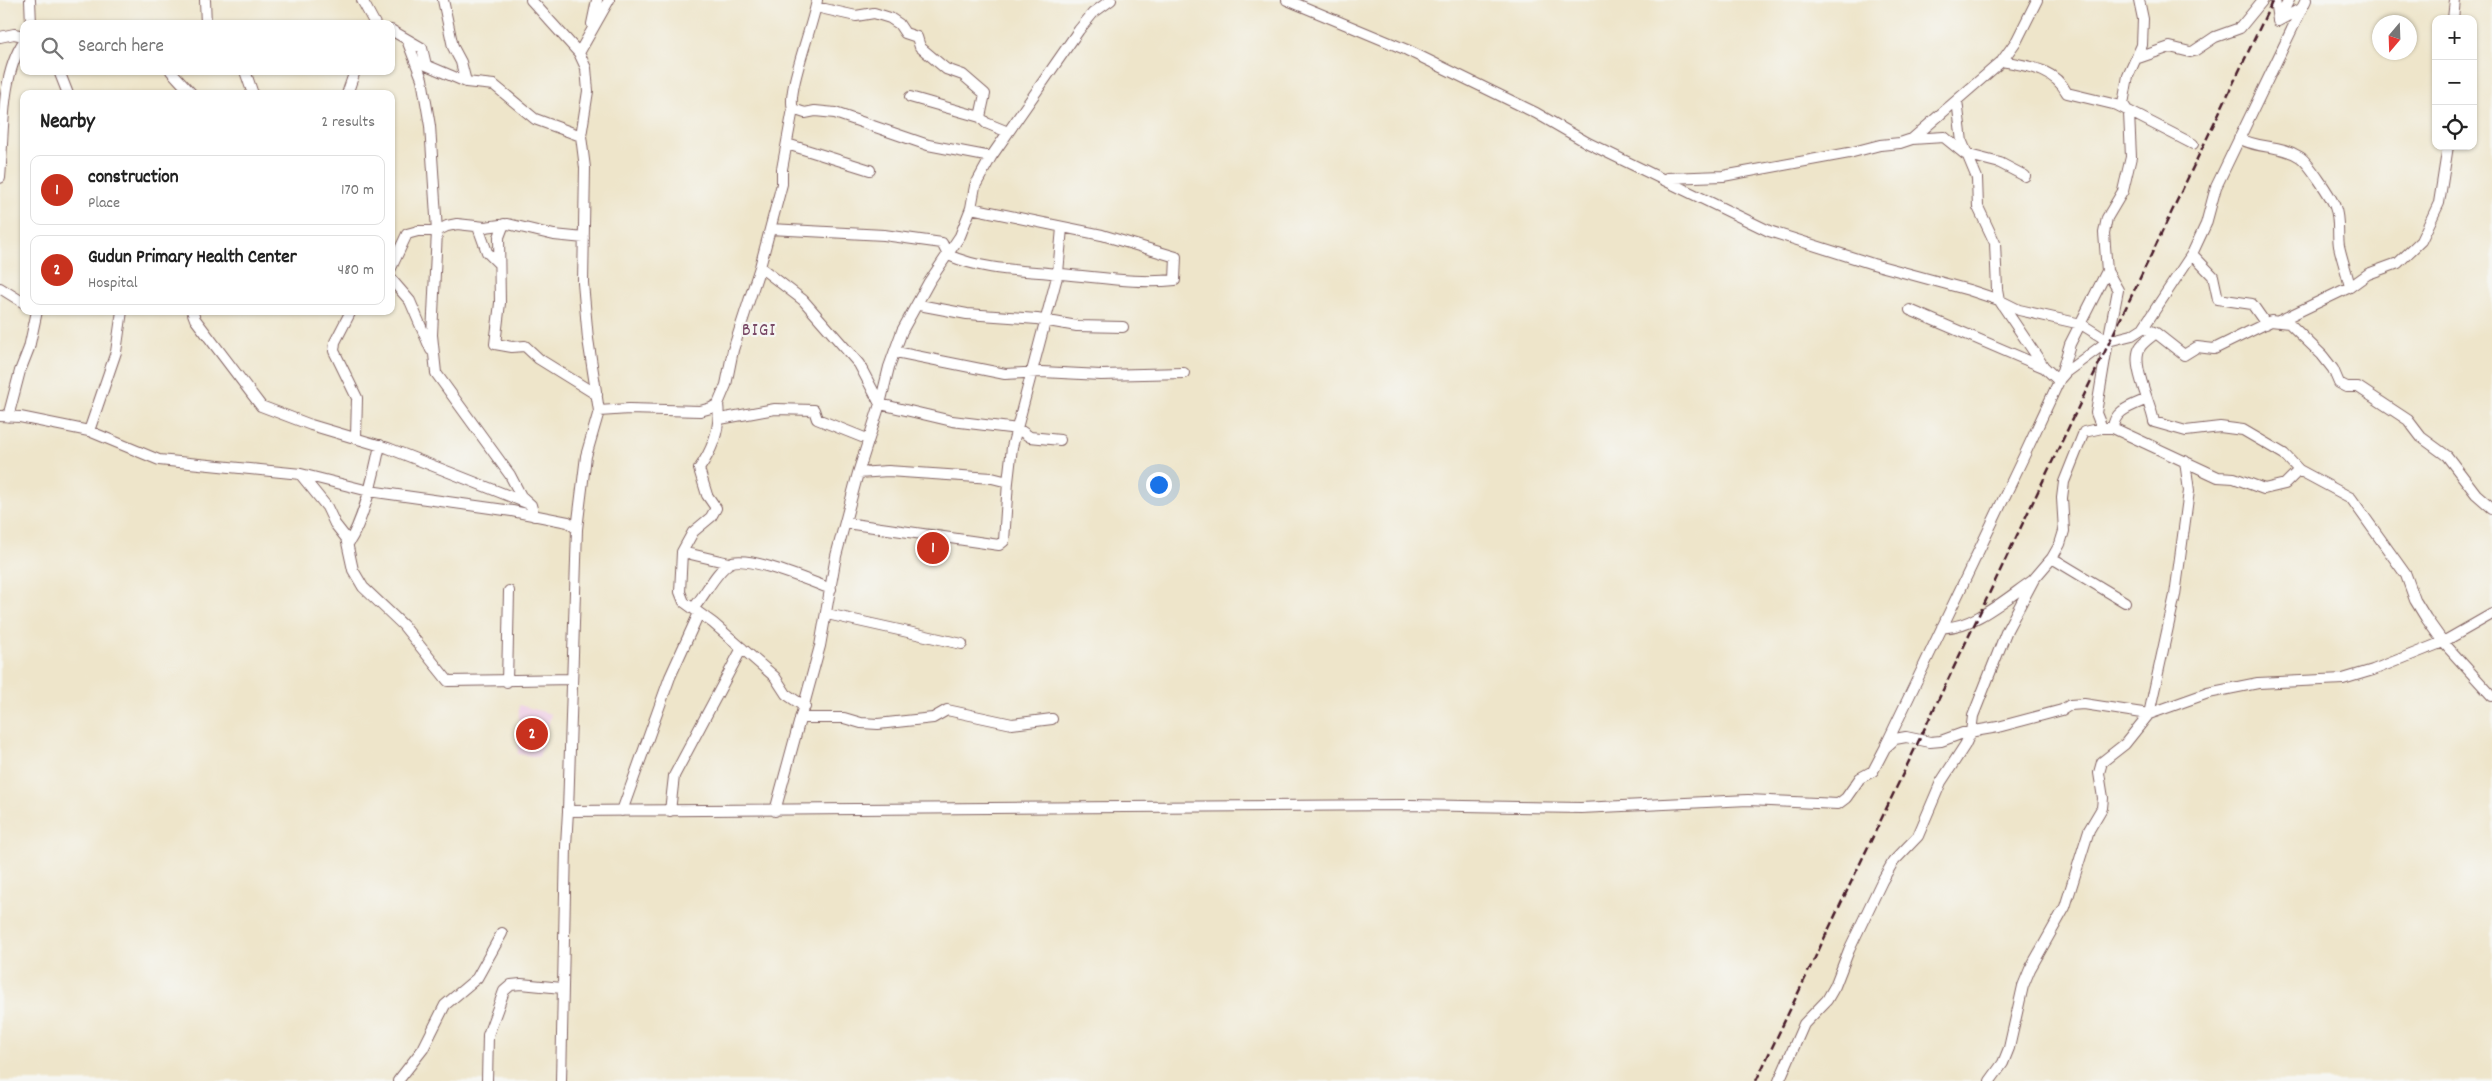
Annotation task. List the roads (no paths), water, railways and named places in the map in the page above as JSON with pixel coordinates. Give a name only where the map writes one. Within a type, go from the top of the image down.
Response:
[{"type":"street","points":[[30,0],[30,20]]},
{"type":"street","points":[[205,0],[206,20]]},
{"type":"street","points":[[362,0],[373,20]]},
{"type":"street","points":[[443,0],[453,46],[461,62],[466,82]]},
{"type":"street","points":[[531,0],[579,53],[586,68],[588,91],[581,136],[585,168],[585,301],[599,411],[586,456],[577,530],[562,988],[561,1081]]},
{"type":"street","points":[[589,35],[597,0]]},
{"type":"street","points":[[579,53],[609,0]]},
{"type":"street","points":[[775,811],[827,614],[836,556],[889,367],[902,331],[919,305],[930,282],[960,236],[971,208],[975,186],[991,156],[1079,30],[1093,13],[1111,0]]},
{"type":"street","points":[[1287,0],[1407,50],[1536,113],[1588,143],[1769,231],[1873,264],[1999,300],[2019,310],[2081,324],[2108,341]]},
{"type":"street","points":[[1912,139],[2002,61],[2021,33],[2036,0]]},
{"type":"street","points":[[2102,428],[2096,413],[2118,290],[2107,271],[2104,233],[2107,218],[2123,191],[2131,158],[2129,113],[2123,104],[2128,76],[2138,58],[2144,31],[2140,0]]},
{"type":"street","points":[[2138,58],[2170,47],[2190,52],[2194,51],[2215,37],[2240,28],[2263,0]]},
{"type":"street","points":[[2274,0],[2278,21]]},
{"type":"street","points":[[2278,21],[2289,0]]},
{"type":"street","points":[[2453,15],[2455,0]]},
{"type":"street","points":[[599,411],[629,409],[700,411],[718,404],[723,396],[733,350],[760,267],[782,184],[782,169],[793,109],[791,104],[794,86],[817,3],[856,16],[874,13],[899,24],[905,33],[917,37],[920,48],[946,69],[963,75],[985,94],[980,117]]},
{"type":"street","points":[[2278,21],[2304,4]]},
{"type":"street","points":[[2059,381],[2066,372],[2108,341],[2132,335],[2143,328],[2192,254],[2206,224],[2216,187],[2304,4]]},
{"type":"street","points":[[395,32],[422,48],[426,65],[466,82],[494,85],[535,119],[581,136]]},
{"type":"street","points":[[0,37],[14,34],[20,35]]},
{"type":"street","points":[[407,40],[422,79],[430,126],[437,232],[432,335],[436,373],[510,475],[521,496],[531,505],[534,516]]},
{"type":"street","points":[[0,178],[0,110],[4,80],[8,64],[16,48],[20,44]]},
{"type":"street","points":[[2002,61],[2038,68],[2051,74],[2062,83],[2067,93],[2117,105],[2129,113],[2193,144]]},
{"type":"street","points":[[61,75],[66,90]]},
{"type":"street","points":[[175,75],[189,90]]},
{"type":"street","points":[[246,75],[252,90]]},
{"type":"street","points":[[348,90],[354,75]]},
{"type":"street","points":[[910,97],[980,117],[986,123],[1008,132]]},
{"type":"street","points":[[1958,100],[1962,142],[1965,154],[1977,178],[1978,207],[1981,218],[1990,229],[1995,242],[1999,300],[2044,367],[2059,381]]},
{"type":"street","points":[[793,109],[805,113],[815,111],[834,113],[928,145],[991,156]]},
{"type":"street","points":[[1661,178],[1675,180],[1723,176],[1849,153],[1912,139],[1944,137],[1965,154],[2000,163],[2025,176]]},
{"type":"street","points":[[2239,138],[2246,142],[2271,145],[2287,150],[2302,158],[2313,170],[2336,208],[2339,247],[2350,287]]},
{"type":"street","points":[[787,144],[870,170]]},
{"type":"street","points":[[2143,328],[2156,333],[2184,356],[2197,347],[2214,349],[2350,287],[2368,274],[2398,263],[2421,241],[2439,203],[2447,150]]},
{"type":"street","points":[[770,229],[894,236],[942,244],[948,255],[973,265],[1144,283],[1175,280],[1176,257],[1102,235],[971,208]]},
{"type":"street","points":[[395,260],[407,234],[418,231],[437,232],[447,226],[457,224],[478,227],[504,224],[554,235],[584,238]]},
{"type":"street","points":[[504,224],[500,237],[500,302],[495,344],[512,347],[525,346],[539,359],[597,395]]},
{"type":"street","points":[[478,227],[487,252],[499,264]]},
{"type":"street","points":[[846,523],[999,545],[1004,541],[1012,447],[1034,373],[1058,273],[1062,228]]},
{"type":"street","points":[[2192,254],[2213,276],[2218,300],[2252,304],[2266,324]]},
{"type":"street","points":[[760,267],[803,300],[859,364],[880,404],[952,421],[1018,429],[1030,437],[1060,440]]},
{"type":"street","points":[[568,811],[1400,805],[1582,808],[1748,800],[1838,804],[1846,798],[1860,778],[1873,770],[1885,748],[2059,381],[2070,344],[2107,271]]},
{"type":"street","points":[[395,284],[410,300],[434,355]]},
{"type":"street","points":[[0,288],[20,300]]},
{"type":"street","points":[[919,305],[967,314],[1046,320],[1077,326],[1123,327]]},
{"type":"street","points":[[1910,310],[2044,367]]},
{"type":"street","points":[[36,315],[29,348],[4,416],[20,417],[89,431],[159,460],[301,474],[369,491],[512,510],[568,522],[577,530]]},
{"type":"street","points":[[89,431],[116,352],[121,315]]},
{"type":"street","points":[[194,315],[234,374],[261,406],[310,425],[380,445],[531,505]]},
{"type":"street","points":[[349,315],[335,342],[334,351],[357,398],[356,438]]},
{"type":"street","points":[[2279,321],[2283,324],[2289,323],[2322,355],[2333,369],[2339,383],[2347,387],[2358,387],[2388,404],[2408,420],[2421,437],[2447,456],[2476,494],[2492,508]]},
{"type":"street","points":[[2156,333],[2141,346],[2137,354],[2136,367],[2145,385],[2154,422],[2186,431],[2220,427],[2243,430],[2284,454],[2299,470],[2351,498],[2406,575],[2415,600],[2443,642],[2489,691]]},
{"type":"street","points":[[896,352],[1005,374],[1034,373],[1101,376],[1184,373]]},
{"type":"street","points":[[2113,428],[2113,419],[2117,414],[2147,399]]},
{"type":"street","points":[[718,404],[720,419],[711,452],[699,469],[707,495],[716,508],[711,517],[693,532],[682,552],[680,592],[684,602],[742,648],[775,678],[786,694],[804,707]]},
{"type":"street","points":[[720,419],[775,409],[814,410],[817,419],[868,439]]},
{"type":"street","points":[[1779,1081],[1804,1024],[1827,1000],[1836,986],[1849,950],[1882,881],[1893,862],[1918,836],[1942,782],[1958,758],[1971,732],[1973,716],[2007,630],[2034,579],[2052,558],[2064,531],[2062,498],[2064,482],[2084,432],[2102,428],[2113,428],[2218,478],[2234,478],[2264,489],[2285,484],[2299,470]]},
{"type":"street","points":[[348,544],[353,538],[369,491],[380,445]]},
{"type":"street","points":[[1990,1081],[2003,1063],[2009,1048],[2023,986],[2030,969],[2065,907],[2089,830],[2102,808],[2103,798],[2099,773],[2102,762],[2125,744],[2149,714],[2175,594],[2189,491],[2184,461]]},
{"type":"street","points":[[858,473],[888,471],[992,478],[1008,482]]},
{"type":"street","points":[[301,474],[327,507],[348,544],[353,570],[363,587],[403,625],[448,681],[507,682],[572,679]]},
{"type":"street","points":[[682,552],[729,563],[736,561],[768,566],[831,589]]},
{"type":"street","points":[[2052,558],[2125,602]]},
{"type":"street","points":[[622,811],[670,678],[697,612],[696,605],[729,563]]},
{"type":"street","points":[[1942,627],[1952,628],[1984,614],[2034,579]]},
{"type":"street","points":[[507,682],[509,591]]},
{"type":"street","points":[[827,614],[962,644]]},
{"type":"street","points":[[1885,748],[1895,739],[1906,737],[1930,742],[2062,710],[2070,705],[2084,704],[2149,714],[2208,693],[2258,684],[2343,679],[2372,670],[2443,642],[2492,614]]},
{"type":"street","points":[[670,811],[674,776],[742,648]]},
{"type":"street","points":[[800,718],[844,718],[861,724],[878,724],[933,718],[947,710],[1012,724],[1052,719]]},
{"type":"street","points":[[398,1081],[422,1049],[445,1005],[477,978],[502,933]]},
{"type":"street","points":[[487,1081],[488,1035],[504,991],[511,985],[521,984],[562,988]]},
{"type":"railway","points":[[1756,1081],[2273,0]]},
{"type":"place","name":"construction","points":[[933,548]]},
{"type":"place","name":"Gudun Primary Health Center","points":[[532,734]]},
{"type":"district","name":"BIGI","points":[[759,328]]}]
